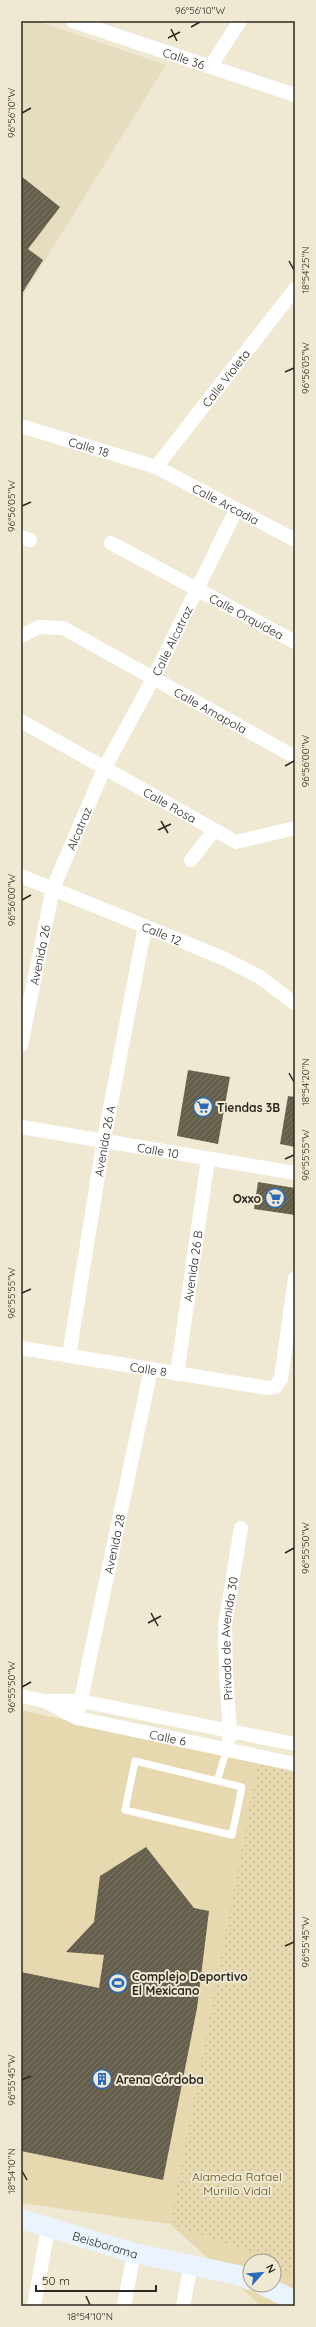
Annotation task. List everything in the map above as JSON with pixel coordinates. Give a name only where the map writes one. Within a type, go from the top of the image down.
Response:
[{"type":"street","name":"Calle 36","points":[[73,21],[295,95]]},
{"type":"street","points":[[210,67],[240,21]]},
{"type":"street","name":"Calle Violeta","points":[[156,467],[295,289]]},
{"type":"street","name":"Calle 18","points":[[21,426],[156,467]]},
{"type":"street","name":"Calle Arcadia","points":[[156,467],[295,540]]},
{"type":"street","name":"Calle Alcatraz","points":[[104,769],[153,679],[236,510]]},
{"type":"street","name":"Calle Orquídea","points":[[111,543],[295,642]]},
{"type":"street","name":"Calle Amapola","points":[[21,636],[39,627],[63,628],[295,757]]},
{"type":"street","name":"Calle Rosa","points":[[21,722],[236,842],[295,828]]},
{"type":"street","name":"Alcatraz","points":[[54,888],[104,769]]},
{"type":"street","points":[[191,860],[214,831]]},
{"type":"street","name":"Calle 12","points":[[21,876],[54,888],[222,958],[260,977],[295,1004]]},
{"type":"street","name":"Avenida 26","points":[[21,1045],[54,888]]},
{"type":"street","name":"Avenida 26 A","points":[[69,1356],[104,1140],[145,927]]},
{"type":"street","name":"Calle 10","points":[[21,1127],[295,1173]]},
{"type":"street","name":"Avenida 26 B","points":[[177,1374],[208,1159]]},
{"type":"street","name":"Calle 8","points":[[21,1348],[267,1388],[275,1387],[281,1379],[295,1278]]},
{"type":"street","name":"Avenida 28","points":[[77,1718],[151,1370]]},
{"type":"street","name":"Privada de Avenida 30","points":[[227,1749],[230,1731],[226,1674],[225,1625],[241,1528]]},
{"type":"street","name":"Calle 6","points":[[21,1696],[45,1701],[81,1701],[295,1744]]},
{"type":"street","name":"Calle 6","points":[[45,1701],[77,1718],[295,1764]]},
{"type":"street","name":"Beisborama","points":[[21,2220],[134,2253],[242,2278]]},
{"type":"street","points":[[34,2306],[48,2228]]},
{"type":"street","points":[[124,2306],[134,2253]]},
{"type":"street","points":[[183,2306],[191,2265]]},
{"type":"street","points":[[279,2293],[295,2301]]},
{"type":"lane","points":[[217,1780],[227,1749]]},
{"type":"lane","points":[[135,1761],[217,1780],[242,1788],[232,1835],[125,1810],[135,1761]]},
{"type":"shaded area","points":[[21,21],[37,21],[166,65],[21,299]]},
{"type":"green space","name":"Complejo Deportivo El Mexicano","points":[[21,1710],[295,1772],[295,2306],[261,2306],[247,2293],[282,2293],[282,2253],[242,2253],[242,2289],[170,2224],[21,2203]]},
{"type":"green space","name":"Alameda Rafael Murillo Vidal","points":[[258,1764],[295,1772],[295,2278],[282,2268],[282,2253],[254,2253],[170,2224]]},
{"type":"building","points":[[21,176],[60,207],[28,249],[43,260],[21,295]]},
{"type":"building","name":"Tiendas 3B","points":[[188,1070],[230,1077],[218,1144],[177,1136]]},
{"type":"building","points":[[288,1096],[295,1097],[295,1147],[280,1144]]},
{"type":"building","name":"Oxxo","points":[[258,1182],[295,1188],[295,1215],[254,1209]]},
{"type":"building","name":"Arena Córdoba","points":[[146,1847],[194,1908],[209,1911],[197,2008],[163,2180],[21,2151],[21,1972],[99,1988],[104,1955],[66,1952],[94,1922],[100,1876]]},
{"type":"place","name":"Tiendas 3B","points":[[203,1107]]},
{"type":"place","name":"Oxxo","points":[[275,1198]]},
{"type":"place","name":"Complejo Deportivo El Mexicano","points":[[118,1983]]},
{"type":"place","name":"Arena Córdoba","points":[[102,2079]]}]
